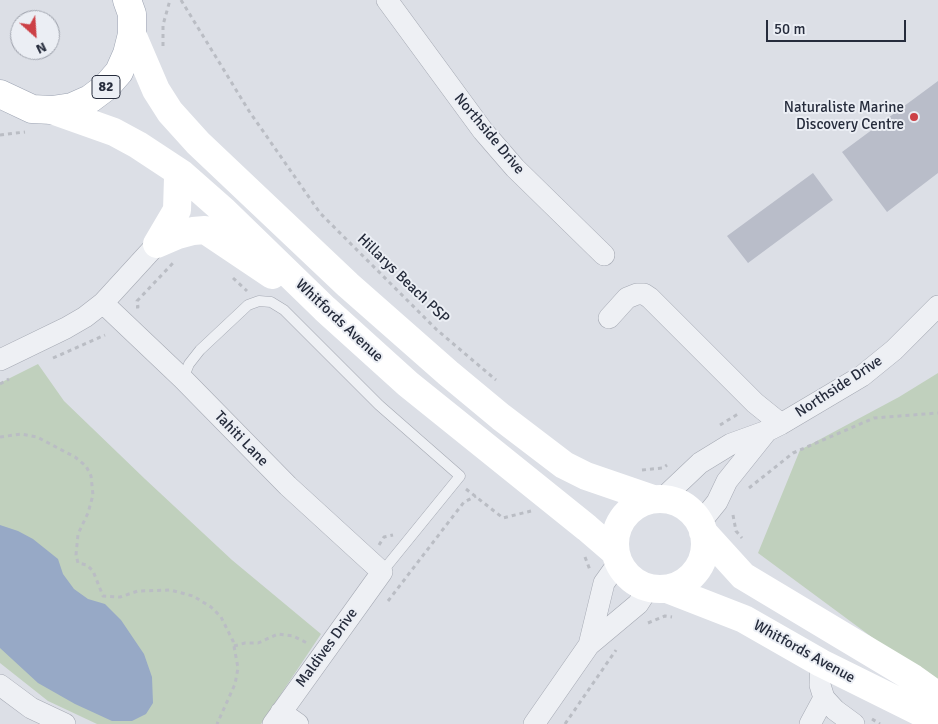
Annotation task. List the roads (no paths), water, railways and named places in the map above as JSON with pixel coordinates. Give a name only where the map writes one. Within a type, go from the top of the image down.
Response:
[{"type":"main road","name":"82","points":[[0,116],[42,109],[72,107],[90,99],[106,87],[119,72],[127,54],[133,12]]},
{"type":"main road","points":[[133,12],[156,90],[170,112],[198,143],[355,292],[448,373],[564,465],[586,476],[658,499],[677,502],[690,510],[702,527],[705,546],[702,560],[695,572],[684,581],[658,588],[636,582],[626,574],[617,558],[615,538],[619,524],[628,512],[640,504],[658,499]]},
{"type":"main road","name":"Whitfords Avenue","points":[[0,94],[114,132],[138,144],[182,174],[224,211],[325,309],[408,384],[587,528],[617,558]]},
{"type":"main road","points":[[157,244],[177,210],[178,178],[182,174]]},
{"type":"main road","points":[[157,244],[178,235],[205,230],[325,309]]},
{"type":"main road","name":"Whitfords Avenue","points":[[702,527],[744,576],[912,678],[938,696]]},
{"type":"main road","name":"Whitfords Avenue","points":[[658,588],[744,618],[821,663],[938,721]]},
{"type":"street","name":"Northside Drive","points":[[387,0],[483,131],[515,168],[604,255]]},
{"type":"street","points":[[0,360],[86,317],[103,303],[157,244]]},
{"type":"street","name":"Northside Drive","points":[[609,318],[630,297],[644,294],[650,298],[755,403],[774,428]]},
{"type":"street","name":"Tahiti Lane","points":[[103,303],[183,379],[288,486],[382,572]]},
{"type":"street","name":"Northside Drive","points":[[658,499],[700,463],[731,444],[774,428],[862,376],[894,350],[938,306]]},
{"type":"street","name":"Northside Drive","points":[[702,527],[727,481],[774,428]]},
{"type":"street","points":[[588,645],[604,584],[617,558]]},
{"type":"street","name":"Maldives Drive","points":[[284,720],[324,653],[382,572]]},
{"type":"street","points":[[534,724],[588,645],[658,588]]},
{"type":"street","points":[[821,663],[820,685],[824,698],[846,719]]},
{"type":"street","points":[[0,685],[31,708],[64,724]]},
{"type":"street","points":[[810,724],[824,698]]},
{"type":"lane","points":[[183,379],[189,364],[200,350],[248,305],[259,301],[271,302],[284,310],[378,405],[460,476],[382,572]]},
{"type":"water","points":[[0,525],[18,531],[33,539],[58,559],[63,574],[74,589],[88,599],[105,604],[121,620],[144,654],[152,677],[153,703],[146,714],[132,721],[112,721],[75,704],[38,683],[0,648]]},
{"type":"place","name":"Naturaliste Marine Discovery Centre","points":[[914,117]]}]
